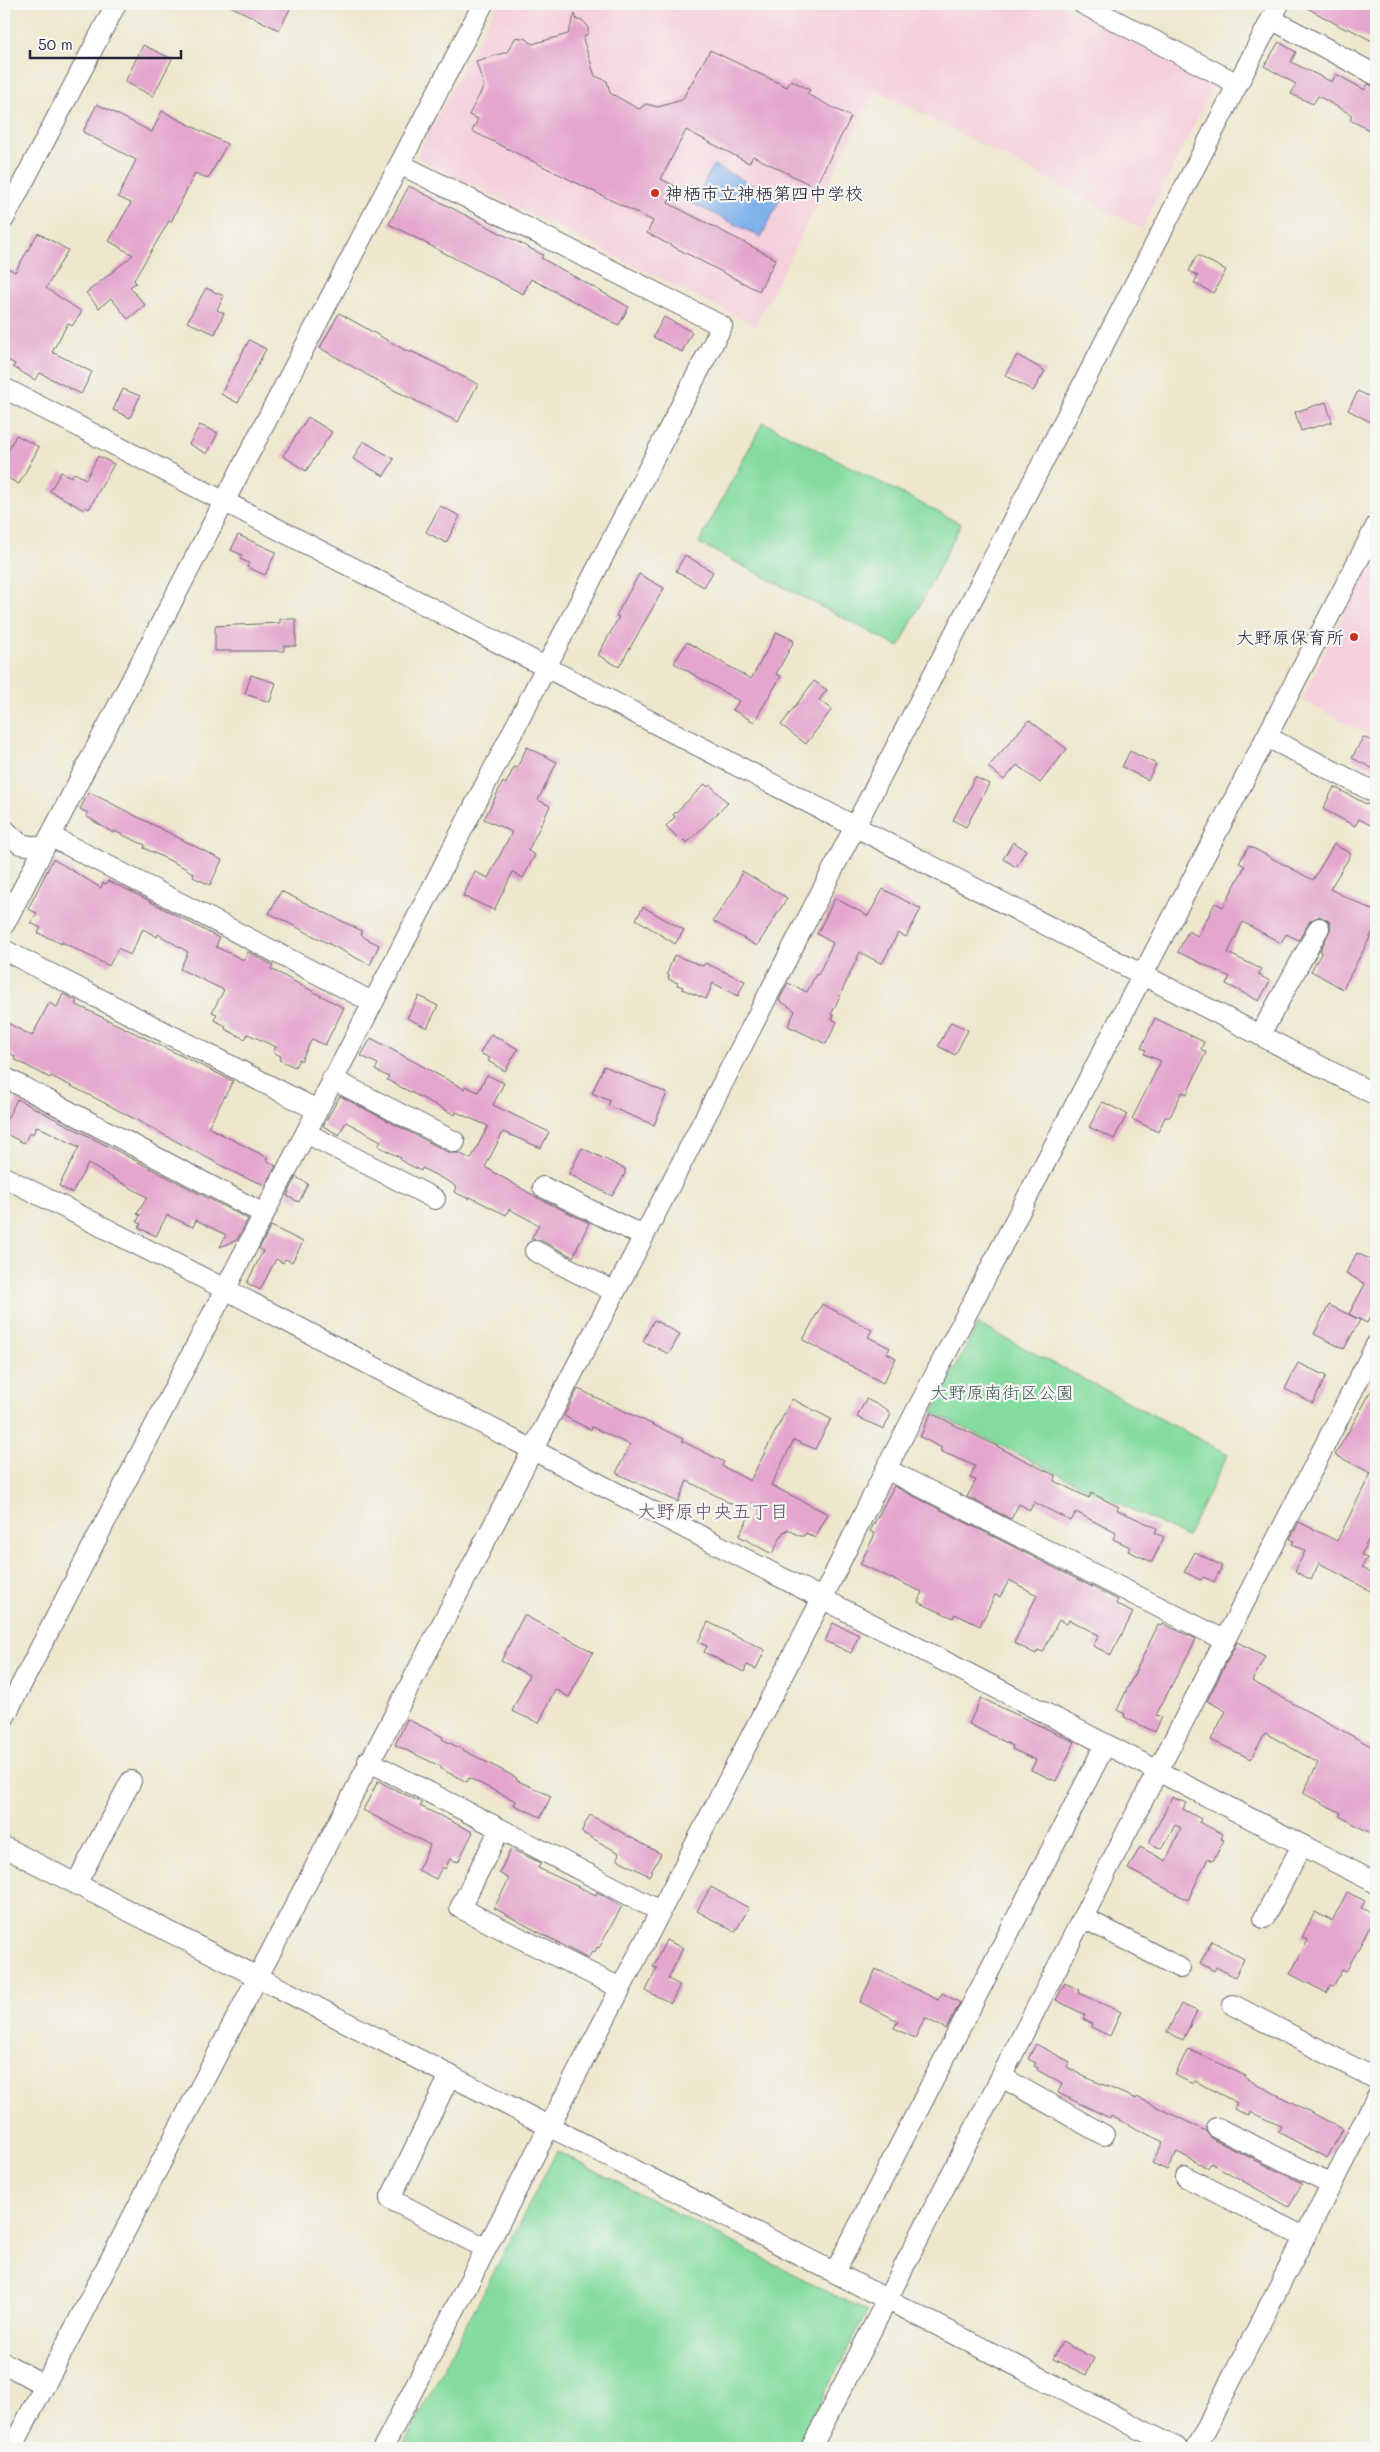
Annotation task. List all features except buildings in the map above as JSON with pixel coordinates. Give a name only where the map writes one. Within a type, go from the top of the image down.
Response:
[{"type":"street","points":[[4,219],[116,4]]},
{"type":"street","points":[[4,925],[482,4]]},
{"type":"street","points":[[1083,4],[1238,84]]},
{"type":"street","points":[[4,2444],[12,2448],[368,1761],[615,1292],[854,825],[1275,12],[1376,75]]},
{"type":"street","points":[[4,1718],[722,326],[400,164]]},
{"type":"street","points":[[4,388],[1376,1095]]},
{"type":"street","points":[[383,2448],[823,1597],[886,1468],[1376,526]]},
{"type":"street","points":[[1267,737],[1376,793]]},
{"type":"street","points":[[4,829],[20,844],[47,842],[372,1002]]},
{"type":"street","points":[[1260,1035],[1319,928]]},
{"type":"street","points":[[4,950],[317,1110]]},
{"type":"street","points":[[4,1078],[264,1214]]},
{"type":"street","points":[[332,1079],[455,1142]]},
{"type":"street","points":[[306,1133],[435,1199]]},
{"type":"street","points":[[4,1177],[225,1289],[532,1449],[823,1597],[1105,1745],[1376,1883]]},
{"type":"street","points":[[544,1187],[643,1236]]},
{"type":"street","points":[[535,1251],[615,1292]]},
{"type":"street","points":[[811,2448],[1159,1772],[1224,1640],[1376,1345]]},
{"type":"street","points":[[886,1468],[1224,1640]]},
{"type":"street","points":[[835,2272],[1105,1745]]},
{"type":"street","points":[[368,1761],[660,1911]]},
{"type":"street","points":[[76,1884],[131,1781]]},
{"type":"street","points":[[500,1829],[460,1908],[620,1988]]},
{"type":"street","points":[[1264,1918],[1302,1845]]},
{"type":"street","points":[[4,1847],[1177,2448]]},
{"type":"street","points":[[1084,1918],[1180,1968]]},
{"type":"street","points":[[1233,2005],[1376,2079]]},
{"type":"street","points":[[450,2075],[390,2199],[486,2248]]},
{"type":"street","points":[[1002,2077],[1104,2135]]},
{"type":"street","points":[[1196,2448],[1376,2098]]},
{"type":"street","points":[[1217,2128],[1332,2184]]},
{"type":"street","points":[[1186,2178],[1304,2237]]},
{"type":"street","points":[[4,2364],[44,2385]]},
{"type":"shaded area","name":"神栖市立神栖第四中学校","points":[[497,4],[1057,4],[1214,85],[1142,229],[876,90],[755,326],[416,157]]},
{"type":"shaded area","name":"大野原保育所","points":[[1366,567],[1376,573],[1376,739],[1302,700]]},
{"type":"green space","points":[[763,422],[961,524],[899,647],[699,543]]},
{"type":"green space","name":"大野原南街区公園","points":[[978,1324],[1228,1454],[1187,1537],[932,1412]]},
{"type":"green space","points":[[557,2151],[867,2312],[796,2448],[402,2448]]},
{"type":"water","points":[[713,165],[780,199],[761,237],[694,204]]},
{"type":"place","name":"神栖市立神栖第四中学校","points":[[655,193]]},
{"type":"place","name":"大野原保育所","points":[[1354,637]]},
{"type":"district","name":"大野原中央五丁目","points":[[713,1510]]}]
